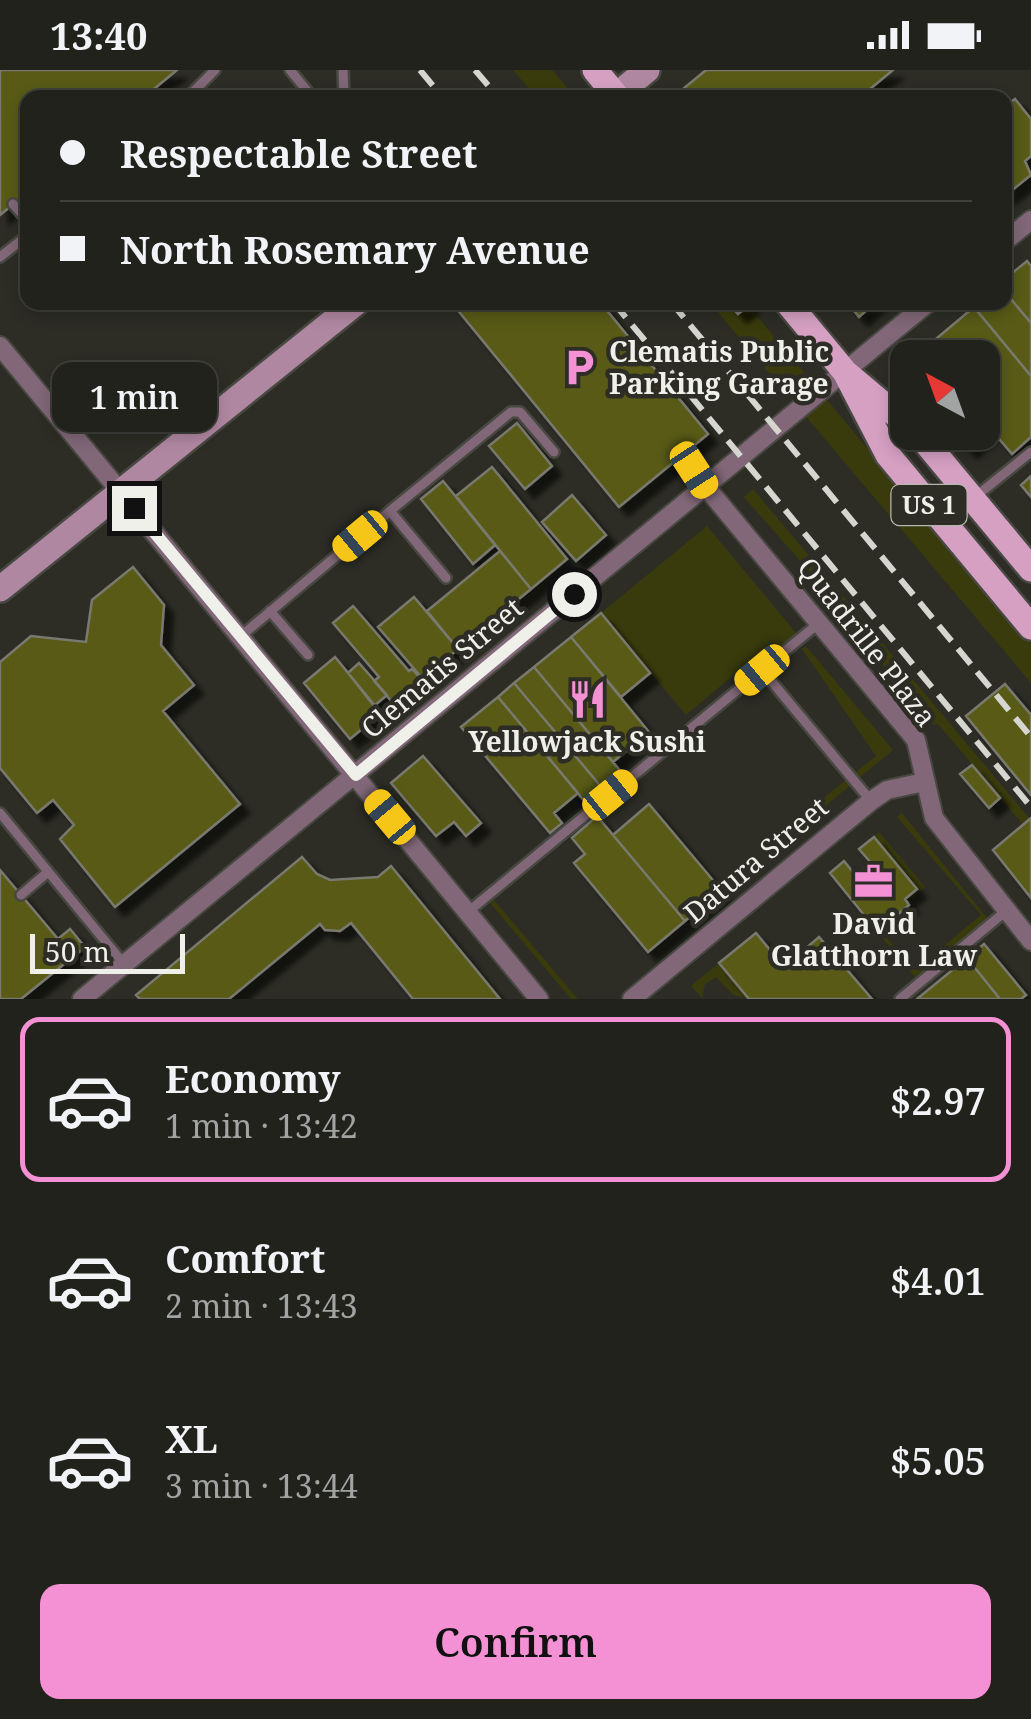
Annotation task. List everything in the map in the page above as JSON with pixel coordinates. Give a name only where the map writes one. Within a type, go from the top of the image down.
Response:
[{"type":"main road","name":"US 1","points":[[794,310],[845,372],[890,410]]},
{"type":"main road","name":"US 1","points":[[845,372],[888,455],[1031,628]]},
{"type":"main road","name":"US 1","points":[[932,450],[1031,569]]},
{"type":"street","points":[[623,90],[647,70]]},
{"type":"street","points":[[0,589],[347,310]]},
{"type":"street","name":"Clematis Street","points":[[92,996],[124,964],[920,310]]},
{"type":"street","points":[[0,346],[539,999]]},
{"type":"street","name":"Quadrille Plaza","points":[[706,487],[916,740],[934,818],[1031,941]]},
{"type":"street","name":"Datura Street","points":[[632,999],[871,801],[891,789],[924,782]]},
{"type":"lane","points":[[195,90],[215,70]]},
{"type":"lane","points":[[290,70],[306,90]]},
{"type":"lane","points":[[14,204],[20,211]]},
{"type":"lane","points":[[0,257],[20,241]]},
{"type":"lane","points":[[240,636],[511,412],[520,412],[554,452]]},
{"type":"lane","points":[[972,499],[1031,452]]},
{"type":"lane","points":[[684,454],[706,487]]},
{"type":"lane","points":[[390,511],[446,578]]},
{"type":"lane","points":[[270,611],[308,655]]},
{"type":"lane","points":[[468,912],[819,623]]},
{"type":"lane","points":[[762,670],[871,801]]},
{"type":"lane","points":[[0,813],[124,964]]},
{"type":"lane","points":[[21,895],[48,872]]},
{"type":"lane","points":[[900,999],[1006,911]]},
{"type":"shaded area","points":[[513,70],[552,70],[569,90],[530,90]]},
{"type":"shaded area","points":[[716,310],[752,310],[1031,644],[1031,683]]},
{"type":"shaded area","points":[[753,489],[1030,819],[1023,825],[938,724],[933,725],[863,640],[860,629],[744,497]]},
{"type":"shaded area","points":[[707,526],[797,634],[778,649],[772,643],[686,715],[601,613]]},
{"type":"shaded area","points":[[806,646],[893,750],[795,831],[790,825],[876,756],[802,649]]},
{"type":"shaded area","points":[[902,813],[987,918],[916,978],[872,926],[875,924],[915,970],[981,915],[897,817]]},
{"type":"shaded area","points":[[879,832],[925,887],[909,901],[916,889],[874,837]]},
{"type":"shaded area","points":[[494,900],[578,999],[571,999],[490,903]]},
{"type":"shaded area","points":[[719,963],[749,999],[733,995],[716,977],[705,984],[702,998],[691,986]]},
{"type":"building","points":[[0,70],[177,70],[153,90],[20,90],[20,199],[0,215]]},
{"type":"building","points":[[706,70],[893,70],[869,90],[682,90]]},
{"type":"building","points":[[1015,99],[1031,119],[1031,156],[1025,161],[1031,175],[1012,190]]},
{"type":"building","points":[[1027,261],[1031,266],[1031,323],[1012,300],[1012,273]]},
{"type":"building","points":[[1012,300],[1031,323],[1031,376],[976,310],[1012,310]]},
{"type":"building","name":"Clematis Public Parking Garage","points":[[458,310],[607,310],[708,434],[619,507]]},
{"type":"building","points":[[970,310],[976,310],[1031,376],[1031,437],[1012,454],[1000,440],[1000,340],[935,340]]},
{"type":"building","points":[[517,423],[552,466],[525,489],[489,446]]},
{"type":"building","points":[[492,467],[567,559],[531,589],[456,496]]},
{"type":"building","points":[[1031,476],[1031,497],[1021,485]]},
{"type":"building","points":[[443,481],[495,545],[473,564],[421,499]]},
{"type":"building","points":[[572,495],[606,535],[576,561],[542,522]]},
{"type":"building","points":[[500,551],[531,589],[458,649],[427,611]]},
{"type":"building","points":[[133,567],[164,605],[161,645],[194,685],[163,711],[240,804],[115,907],[60,839],[74,825],[53,800],[37,813],[0,768],[0,662],[31,636],[86,642],[92,600]]},
{"type":"building","points":[[414,597],[458,649],[423,679],[378,627]]},
{"type":"building","points":[[353,606],[409,671],[412,669],[421,679],[393,703],[374,681],[379,677],[333,623]]},
{"type":"building","points":[[601,613],[650,673],[621,697],[571,637]]},
{"type":"building","points":[[571,637],[649,732],[613,762],[534,667]]},
{"type":"building","points":[[335,657],[381,713],[350,739],[304,683]]},
{"type":"building","points":[[359,663],[387,695],[374,706],[348,673]]},
{"type":"building","points":[[534,667],[622,773],[603,789],[514,683]]},
{"type":"building","points":[[514,683],[603,789],[586,803],[498,697]]},
{"type":"building","points":[[1005,684],[1031,715],[1031,795],[966,716]]},
{"type":"building","points":[[498,697],[578,793],[554,813],[562,823],[550,833],[461,727]]},
{"type":"building","points":[[423,756],[481,823],[466,836],[454,822],[436,836],[391,783]]},
{"type":"building","points":[[972,765],[1000,798],[989,808],[960,774]]},
{"type":"building","points":[[649,804],[722,891],[685,921],[613,835]]},
{"type":"building","points":[[597,816],[685,921],[648,952],[574,863],[585,854],[572,838]]},
{"type":"building","points":[[1031,818],[1031,898],[993,850]]},
{"type":"building","name":"David Glatthorn Law","points":[[874,837],[917,889],[905,899],[909,905],[890,921],[885,916],[873,926],[830,873],[844,861],[856,876],[867,867],[871,863],[859,849]]},
{"type":"building","points":[[302,857],[317,874],[330,880],[378,877],[391,866],[500,999],[413,999],[351,923],[340,931],[325,930],[320,924],[229,999],[140,999],[136,995]]},
{"type":"building","points":[[0,870],[58,939],[70,929],[85,947],[21,999],[0,999]]},
{"type":"building","points":[[756,933],[784,967],[819,937],[872,999],[749,999],[719,963]]},
{"type":"building","points":[[984,944],[1026,995],[1021,999],[917,999]]},
{"type":"building","points":[[967,958],[1000,999],[917,999]]},
{"type":"railway","points":[[420,70],[436,90]]},
{"type":"railway","points":[[475,70],[492,90]]},
{"type":"railway","points":[[620,310],[1031,807]]},
{"type":"railway","points":[[678,310],[1031,737]]},
{"type":"place","name":"Clematis Public Parking Garage","points":[[579,368]]},
{"type":"place","name":"Yellowjack Sushi","points":[[587,699]]},
{"type":"place","name":"David Glatthorn Law","points":[[874,882]]},
{"type":"route","points":[[134,508],[356,775],[574,594]]}]
